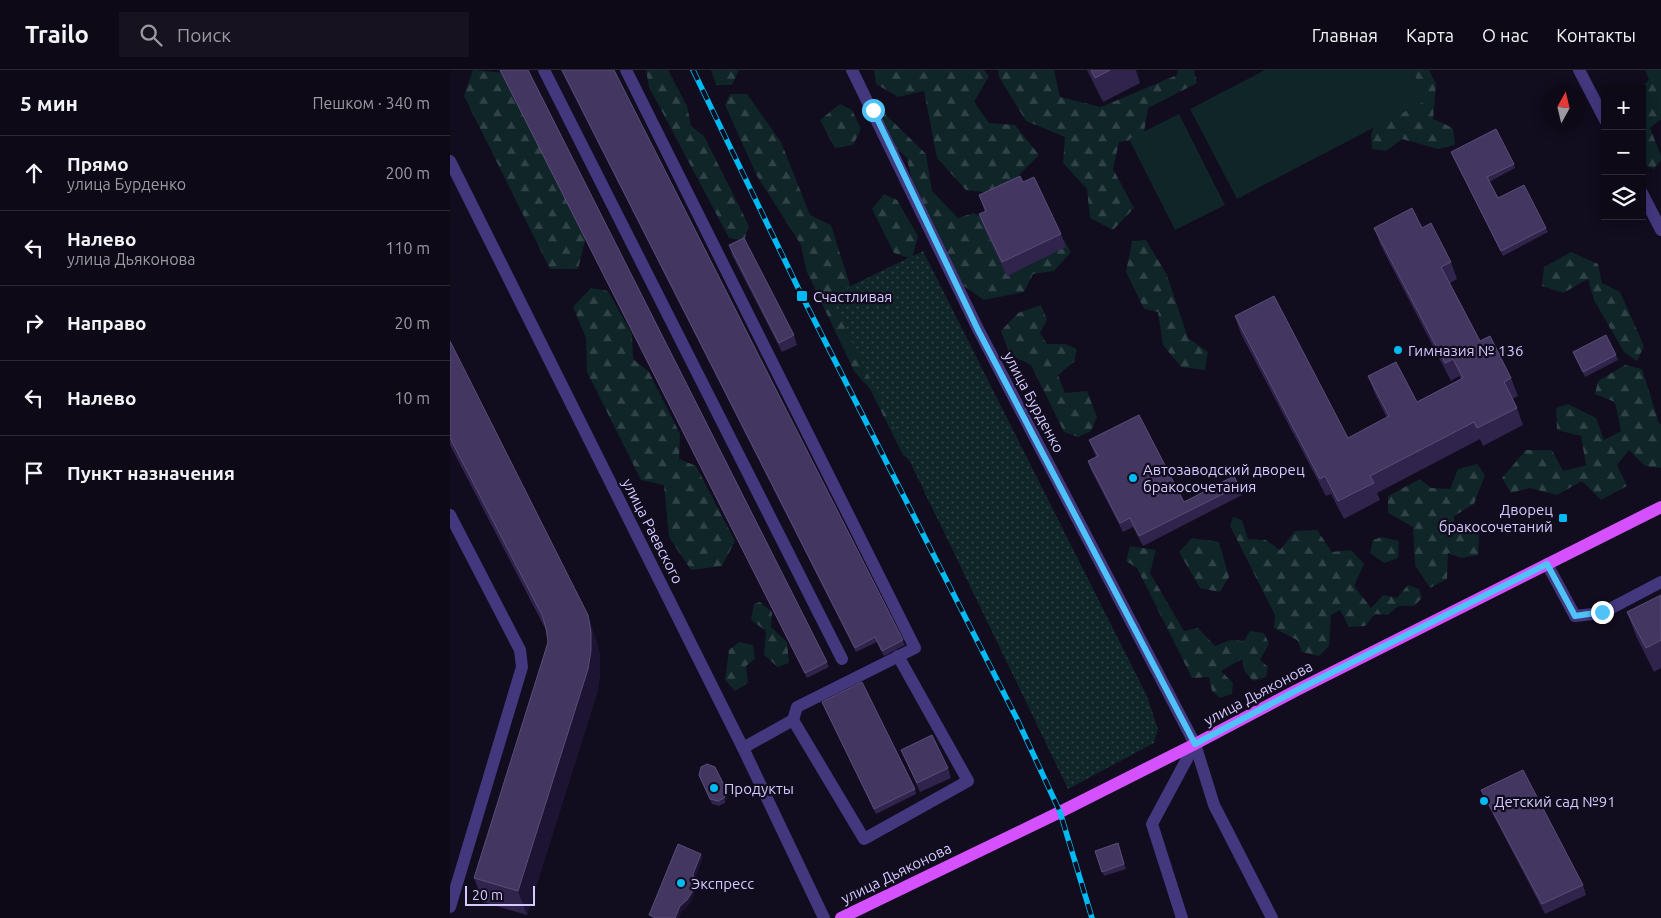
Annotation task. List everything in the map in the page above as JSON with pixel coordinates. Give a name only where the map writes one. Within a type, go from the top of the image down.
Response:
[{"type":"main road","name":"улица Дьяконова","points":[[841,918],[1060,812],[1297,690],[1661,507]]},
{"type":"street","points":[[544,70],[842,658]]},
{"type":"street","points":[[626,70],[915,648],[797,707],[793,720],[743,748]]},
{"type":"street","name":"улица Бурденко","points":[[852,70],[978,330],[1195,744],[1214,805],[1272,918]]},
{"type":"street","points":[[1579,70],[1601,112]]},
{"type":"street","name":"улица Раевского","points":[[450,161],[453,175],[743,748],[824,918]]},
{"type":"street","points":[[1646,201],[1661,230]]},
{"type":"street","points":[[450,515],[520,650],[522,667],[450,907]]},
{"type":"street","points":[[1547,564],[1575,616],[1602,612],[1661,582]]},
{"type":"street","points":[[793,720],[864,839],[968,781],[898,656]]},
{"type":"street","points":[[1182,918],[1152,824],[1195,744]]},
{"type":"green space","points":[[473,70],[505,73],[586,237],[578,269],[550,269],[464,96]]},
{"type":"green space","points":[[646,70],[668,70],[687,106],[691,126],[704,136],[749,226],[744,241],[729,238],[649,87]]},
{"type":"green space","points":[[711,70],[739,70],[732,85],[716,85]]},
{"type":"green space","points":[[874,70],[984,70],[989,76],[974,102],[989,123],[1015,125],[1039,155],[1000,194],[966,190],[937,158],[924,91],[898,97],[876,84]]},
{"type":"green space","points":[[998,70],[1054,70],[1060,97],[1101,107],[1177,75],[1178,70],[1194,70],[1197,83],[1148,108],[1143,138],[1119,142],[1113,169],[1134,208],[1113,230],[1090,218],[1087,189],[1063,163],[1065,137],[1026,121],[999,77]]},
{"type":"green space","points":[[1265,70],[1412,70],[1427,100],[1237,199],[1190,109]]},
{"type":"green space","points":[[1355,70],[1429,70],[1436,84],[1433,119],[1453,128],[1455,145],[1438,149],[1402,139],[1386,151],[1372,149],[1371,134],[1384,104]]},
{"type":"green space","points":[[1645,70],[1661,70],[1661,119],[1650,128],[1661,156],[1661,160],[1654,169],[1646,166],[1646,85],[1643,85],[1649,80]]},
{"type":"green space","points":[[730,94],[747,94],[781,142],[810,215],[831,225],[853,295],[1013,660],[925,494],[920,469],[903,455],[870,389],[854,371],[806,270],[801,245],[757,176],[725,105]]},
{"type":"green space","points":[[840,104],[852,110],[861,129],[853,145],[835,148],[820,120]]},
{"type":"green space","points":[[885,114],[926,154],[932,191],[958,218],[974,213],[993,225],[1043,238],[1064,240],[1071,252],[1054,271],[1033,274],[1024,292],[984,300],[961,284],[917,206],[907,158],[883,136],[875,115]]},
{"type":"green space","points":[[1179,114],[1225,205],[1175,230],[1129,139]]},
{"type":"green space","points":[[884,194],[897,200],[918,236],[912,259],[894,253],[872,209]]},
{"type":"green space","points":[[1146,240],[1167,275],[1188,338],[1208,352],[1205,370],[1181,367],[1163,345],[1158,312],[1144,309],[1126,272],[1132,241]]},
{"type":"green space","points":[[923,251],[1147,696],[1158,729],[1154,743],[1068,789],[830,296]]},
{"type":"green space","points":[[1571,252],[1598,264],[1602,283],[1620,292],[1644,346],[1637,361],[1624,352],[1594,300],[1588,279],[1563,293],[1542,286],[1544,267]]},
{"type":"green space","points":[[591,288],[608,291],[632,334],[633,359],[649,372],[680,434],[679,459],[696,466],[735,541],[722,566],[691,570],[669,537],[664,485],[641,480],[587,372],[586,338],[573,307]]},
{"type":"green space","points":[[1041,305],[1047,320],[1040,333],[1047,344],[1065,344],[1077,349],[1074,362],[1058,375],[1065,393],[1087,391],[1097,417],[1091,431],[1078,437],[1064,432],[1031,365],[1010,355],[1001,331],[1018,313]]},
{"type":"green space","points":[[1625,365],[1642,369],[1659,423],[1661,424],[1661,468],[1645,466],[1629,450],[1617,465],[1627,486],[1601,500],[1582,481],[1557,495],[1530,488],[1511,493],[1502,478],[1526,450],[1552,450],[1563,471],[1586,465],[1581,436],[1557,430],[1556,408],[1568,404],[1596,418],[1604,440],[1621,431],[1615,402],[1595,394],[1598,381]]},
{"type":"green space","points":[[1477,464],[1485,475],[1474,504],[1454,516],[1454,526],[1479,535],[1478,555],[1461,558],[1448,553],[1447,579],[1430,588],[1415,565],[1413,527],[1388,513],[1388,496],[1420,479],[1431,488],[1450,489],[1458,469]]},
{"type":"green space","points":[[1233,517],[1242,520],[1248,539],[1266,540],[1280,550],[1295,531],[1317,530],[1332,552],[1351,550],[1364,564],[1354,586],[1371,608],[1383,595],[1397,598],[1408,585],[1419,589],[1422,598],[1414,606],[1398,606],[1388,615],[1375,614],[1365,626],[1349,627],[1340,610],[1331,615],[1329,646],[1319,656],[1302,652],[1297,640],[1274,628],[1275,615],[1230,526]]},
{"type":"green space","points":[[1382,537],[1399,541],[1398,558],[1384,563],[1370,553],[1373,540]]},
{"type":"green space","points":[[1192,538],[1219,542],[1229,577],[1220,592],[1200,588],[1179,552]]},
{"type":"green space","points":[[1130,546],[1156,550],[1150,573],[1184,631],[1198,628],[1215,646],[1230,640],[1244,641],[1250,631],[1264,633],[1269,644],[1260,660],[1268,667],[1266,677],[1253,681],[1245,672],[1242,659],[1221,671],[1233,683],[1232,694],[1220,698],[1212,691],[1209,677],[1192,678],[1137,568],[1126,561]]},
{"type":"green space","points":[[760,602],[772,612],[771,627],[787,642],[789,663],[778,667],[764,655],[766,631],[751,620],[754,604]]},
{"type":"green space","points":[[739,642],[753,645],[755,659],[746,666],[748,683],[735,691],[725,680],[729,650]]},
{"type":"building","points":[[500,70],[528,70],[827,662],[805,673]]},
{"type":"building","points":[[562,70],[614,70],[903,640],[882,651],[875,637],[855,648]]},
{"type":"building","points":[[1091,70],[1110,70],[1095,78]]},
{"type":"building","points":[[1496,129],[1514,164],[1487,177],[1498,198],[1524,185],[1546,228],[1501,251],[1451,152]]},
{"type":"building","points":[[1020,176],[1023,182],[1034,177],[1061,234],[1002,262],[979,214],[986,211],[979,195]]},
{"type":"building","points":[[1412,208],[1422,228],[1431,223],[1451,262],[1441,267],[1480,341],[1490,336],[1511,378],[1504,382],[1517,408],[1477,428],[1474,422],[1370,476],[1374,483],[1338,501],[1325,476],[1320,479],[1235,316],[1274,296],[1348,438],[1389,416],[1368,376],[1396,362],[1417,402],[1463,378],[1453,359],[1445,363],[1374,228]]},
{"type":"building","points":[[744,238],[794,335],[779,343],[729,245]]},
{"type":"building","points":[[1606,335],[1616,355],[1583,372],[1573,352]]},
{"type":"building","points":[[450,341],[588,615],[591,632],[588,669],[518,891],[474,878],[548,642],[542,615],[450,438]]},
{"type":"building","name":"Автозаводский дворец бракосочетания","points":[[1139,415],[1184,502],[1234,476],[1239,486],[1139,536],[1130,518],[1120,523],[1088,461],[1098,456],[1089,440]]},
{"type":"building","points":[[1661,595],[1661,640],[1646,648],[1627,612]]},
{"type":"building","points":[[862,682],[915,789],[874,809],[822,702]]},
{"type":"building","points":[[932,735],[948,768],[917,783],[901,750]]},
{"type":"building","name":"Продукты","points":[[707,764],[715,767],[727,791],[724,798],[718,801],[710,799],[699,775],[701,767]]},
{"type":"building","points":[[1523,770],[1583,885],[1542,904],[1481,790]]},
{"type":"building","points":[[1118,843],[1124,864],[1102,872],[1095,851]]},
{"type":"building","name":"Экспресс","points":[[678,844],[701,854],[693,874],[692,892],[680,906],[675,918],[656,918],[649,915]]},
{"type":"railway","points":[[693,70],[802,296],[1017,719],[1060,812],[1092,918]]},
{"type":"place","name":"Счастливая","points":[[802,296]]},
{"type":"place","name":"Гимназия № 136","points":[[1398,350]]},
{"type":"place","name":"Автозаводский дворец бракосочетания","points":[[1133,478]]},
{"type":"place","name":"Дворец бракосочетаний","points":[[1563,518]]},
{"type":"place","name":"Продукты","points":[[714,788]]},
{"type":"place","name":"Детский сад №91","points":[[1484,801]]},
{"type":"place","name":"Экспресс","points":[[681,883]]},
{"type":"route","points":[[873,110],[978,330],[1195,744],[1297,690],[1547,564],[1575,616],[1602,612]]}]
